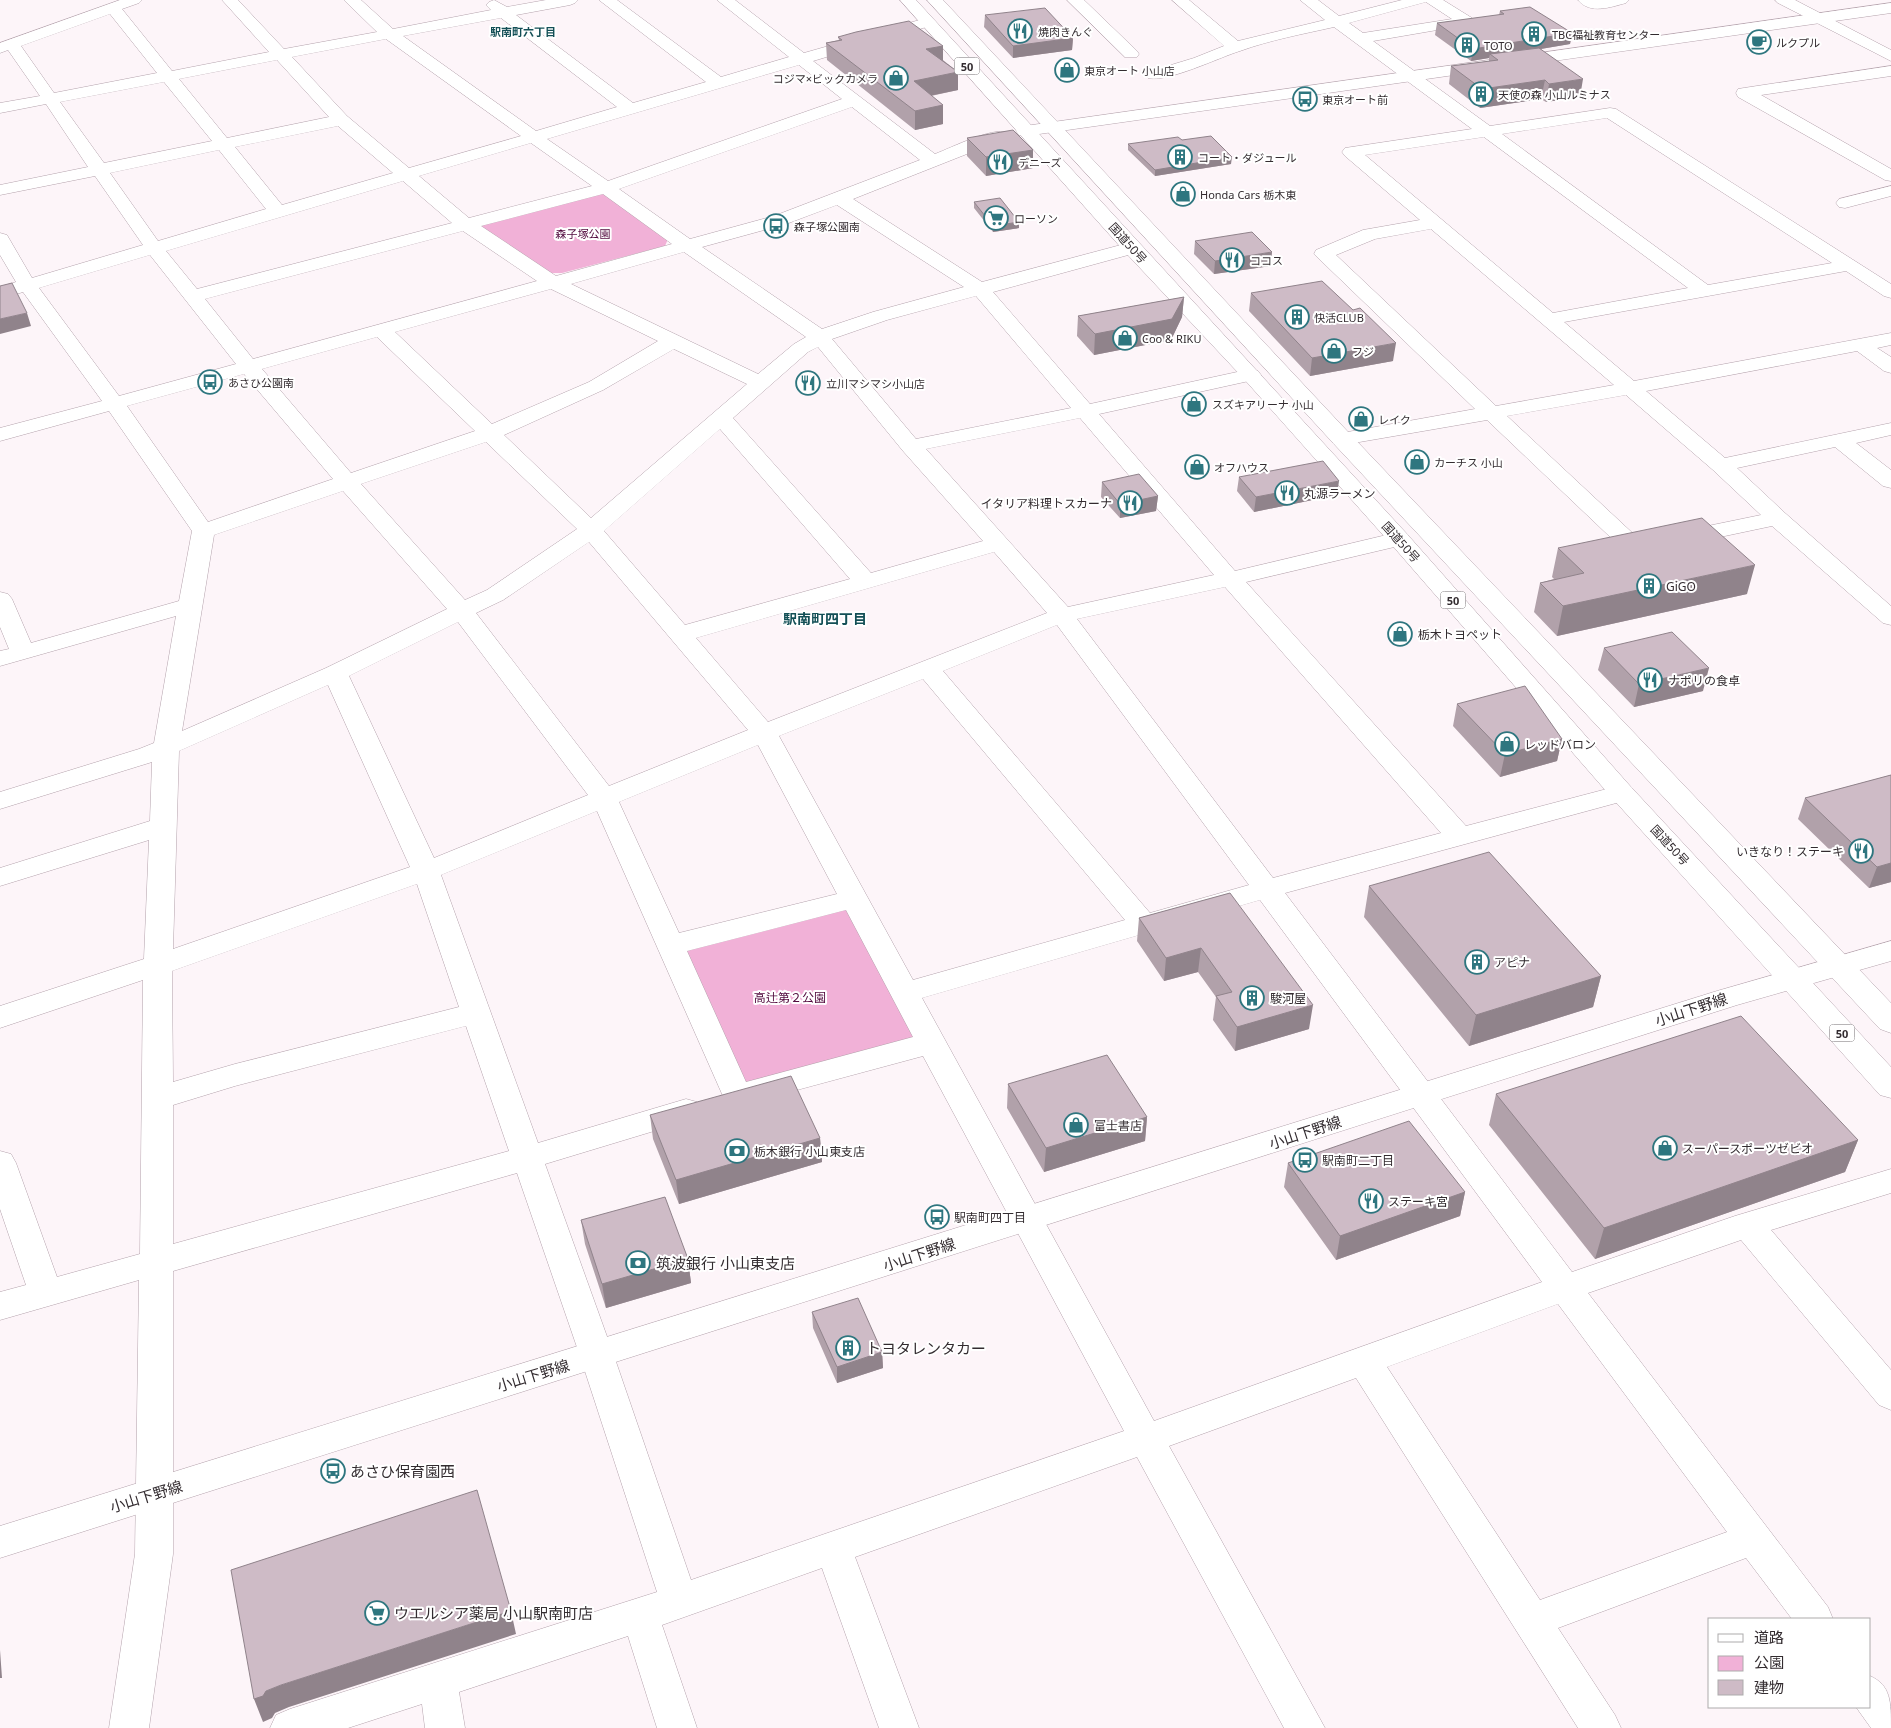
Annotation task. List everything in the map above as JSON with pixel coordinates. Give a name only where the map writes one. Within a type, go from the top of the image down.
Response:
[{"type":"main road","points":[[134,0],[6,46],[49,99],[153,248],[248,366],[347,482],[464,612],[604,798],[737,1095]]},
{"type":"main road","points":[[230,0],[342,120],[466,225],[552,282],[760,383]]},
{"type":"main road","points":[[352,0],[389,34],[687,246],[820,337],[911,446],[1062,614],[1420,1095],[1813,1618]]},
{"type":"main road","points":[[487,0],[630,109]]},
{"type":"main road","points":[[0,108],[570,0]]},
{"type":"main road","points":[[607,0],[718,83]]},
{"type":"main road","points":[[725,0],[803,58],[933,161]]},
{"type":"main road","name":"国道50号","points":[[908,0],[1132,248],[1251,375],[1399,539],[1622,793],[1891,1087]]},
{"type":"main road","name":"国道50号","points":[[935,0],[1342,439],[1891,1022]]},
{"type":"main road","points":[[1075,0],[1131,54]]},
{"type":"main road","points":[[1180,0],[1235,47]]},
{"type":"main road","points":[[1308,0],[1703,290]]},
{"type":"main road","points":[[1154,75],[1200,61],[1235,47],[1420,0]]},
{"type":"main road","points":[[1360,38],[1467,21],[1432,0]]},
{"type":"main road","points":[[1586,0],[1594,4],[1621,0]]},
{"type":"main road","points":[[1783,0],[1891,56]]},
{"type":"main road","points":[[114,8],[278,212]]},
{"type":"main road","points":[[0,435],[780,220],[981,142],[1026,131],[1891,8]]},
{"type":"main road","points":[[0,293],[928,22]]},
{"type":"main road","points":[[1891,71],[1744,92],[1891,176]]},
{"type":"main road","points":[[1860,76],[1883,88]]},
{"type":"main road","points":[[193,296],[606,188],[855,100]]},
{"type":"main road","points":[[1891,292],[1610,113],[1351,152],[1721,465],[1777,518],[1891,618]]},
{"type":"main road","points":[[0,190],[342,120]]},
{"type":"main road","points":[[1845,203],[1891,192]]},
{"type":"main road","points":[[839,198],[981,290],[1230,579],[1459,836]]},
{"type":"main road","points":[[1434,223],[1370,234],[1323,254],[1635,548],[1777,518]]},
{"type":"main road","points":[[0,239],[27,285],[114,403],[203,530],[166,746],[158,965],[154,1554],[129,1728]]},
{"type":"main road","points":[[0,801],[126,762],[166,746],[335,673],[464,612],[495,595],[591,530],[760,383],[802,348],[820,337],[880,316],[1132,248]]},
{"type":"main road","points":[[1550,319],[1850,265]]},
{"type":"main road","points":[[380,329],[591,530],[682,634],[764,733],[930,1043],[1146,1439],[1298,1726]]},
{"type":"main road","points":[[1342,439],[1631,388],[1891,339]]},
{"type":"main road","points":[[203,530],[490,433],[596,386],[673,341]]},
{"type":"main road","points":[[1861,345],[1891,367]]},
{"type":"main road","points":[[911,446],[1086,411],[1251,375]]},
{"type":"main road","points":[[722,418],[865,581]]},
{"type":"main road","points":[[1721,465],[1891,429]]},
{"type":"main road","points":[[1840,440],[1891,480]]},
{"type":"main road","points":[[0,1017],[158,965],[426,871],[1062,614],[1230,579],[1399,539]]},
{"type":"main road","points":[[682,634],[998,544]]},
{"type":"main road","points":[[0,598],[23,653]]},
{"type":"main road","points":[[0,659],[190,605]]},
{"type":"main road","points":[[927,668],[1144,924]]},
{"type":"main road","points":[[335,673],[426,871],[597,1356],[678,1600]]},
{"type":"main road","points":[[904,993],[1266,888],[1622,793]]},
{"type":"main road","points":[[0,877],[164,826]]},
{"type":"main road","points":[[670,945],[853,899]]},
{"type":"main road","name":"小山下野線","points":[[0,1542],[597,1356],[1793,978],[1891,950]]},
{"type":"main road","points":[[158,1098],[234,1075],[476,1013]]},
{"type":"main road","points":[[0,1306],[527,1158],[737,1095],[930,1043]]},
{"type":"main road","points":[[0,1163],[46,1293]]},
{"type":"main road","points":[[290,1728],[640,1614],[1146,1439],[1565,1288],[1747,1225],[1891,1181]]},
{"type":"main road","points":[[1747,1225],[1891,1395]]},
{"type":"main road","points":[[1364,1361],[1601,1728]]},
{"type":"main road","points":[[1532,1620],[1754,1538]]},
{"type":"main road","points":[[833,1547],[900,1728]]},
{"type":"main road","points":[[640,1614],[677,1728]]},
{"type":"main road","points":[[438,1680],[445,1728]]},
{"type":"main road","points":[[1871,1695],[1891,1723]]},
{"type":"green space","name":"森子塚公園","points":[[597,193],[605,194],[668,239],[665,246],[562,273],[549,273],[481,228],[483,225]]},
{"type":"green space","name":"高辻第２公園","points":[[851,903],[924,1041],[741,1090],[676,947]]},
{"type":"building","points":[[1530,7],[1572,33],[1473,49],[1437,23],[1504,14],[1500,11]]},
{"type":"building","points":[[1045,8],[1073,38],[1013,46],[985,15]]},
{"type":"building","points":[[909,21],[943,46],[926,49],[958,72],[914,81],[943,105],[915,111],[826,43],[842,40],[838,37],[856,32]]},
{"type":"building","points":[[1539,48],[1583,79],[1549,84],[1545,80],[1482,89],[1451,66],[1498,60],[1490,54]]},
{"type":"building","points":[[1013,130],[1033,150],[986,157],[967,138]]},
{"type":"building","name":"コート・ダジュール","points":[[1211,136],[1232,157],[1155,170],[1128,144],[1178,137],[1182,140]]},
{"type":"building","name":"ローソン","points":[[1000,198],[1019,222],[993,226],[974,202]]},
{"type":"building","points":[[1252,232],[1272,252],[1215,261],[1195,241]]},
{"type":"building","points":[[1322,281],[1353,310],[1360,308],[1396,343],[1312,358],[1251,293]]},
{"type":"building","points":[[12,283],[27,313],[0,319],[0,286]]},
{"type":"building","points":[[1184,297],[1172,319],[1095,334],[1078,316]]},
{"type":"building","points":[[1323,461],[1339,481],[1256,497],[1239,477]]},
{"type":"building","points":[[1139,474],[1158,496],[1120,504],[1102,482]]},
{"type":"building","points":[[1702,518],[1755,565],[1563,606],[1540,583],[1584,573],[1558,548]]},
{"type":"building","points":[[1672,632],[1709,668],[1639,684],[1604,648]]},
{"type":"building","points":[[1525,686],[1562,739],[1505,754],[1457,704]]},
{"type":"building","points":[[1891,775],[1891,863],[1877,867],[1805,798]]},
{"type":"building","name":"アピナ","points":[[1489,852],[1601,976],[1476,1015],[1369,886]]},
{"type":"building","name":"駿河屋","points":[[1230,893],[1313,1005],[1237,1027],[1216,996],[1232,992],[1201,948],[1166,958],[1139,918]]},
{"type":"building","name":"スーパースポーツゼビオ","points":[[1741,1016],[1858,1140],[1604,1228],[1496,1094]]},
{"type":"building","points":[[1107,1055],[1147,1117],[1046,1148],[1008,1084]]},
{"type":"building","name":"栃木銀行 小山東支店","points":[[791,1076],[820,1138],[676,1180],[650,1115]]},
{"type":"building","name":"ステーキ宮","points":[[1409,1121],[1465,1192],[1340,1236],[1288,1163]]},
{"type":"building","name":"筑波銀行 小山東支店","points":[[665,1197],[688,1259],[602,1284],[581,1220]]},
{"type":"building","name":"トヨタレンタカー","points":[[858,1298],[882,1352],[837,1367],[812,1312]]},
{"type":"building","name":"ウエルシア薬局 小山駅南町店","points":[[477,1490],[511,1611],[281,1685],[266,1691],[263,1696],[254,1699],[231,1570]]},
{"type":"place","name":"焼肉きんぐ","points":[[1020,31]]},
{"type":"place","name":"TBC福祉教育センター","points":[[1534,34]]},
{"type":"place","name":"ルクプル","points":[[1759,42]]},
{"type":"place","name":"TOTO","points":[[1467,45]]},
{"type":"place","name":"東京オート 小山店","points":[[1067,70]]},
{"type":"place","name":"コジマ×ビックカメラ","points":[[896,78]]},
{"type":"place","name":"天使の森 小山ルミナス","points":[[1481,94]]},
{"type":"place","name":"東京オート前","points":[[1305,99]]},
{"type":"place","name":"コート・ダジュール","points":[[1180,157]]},
{"type":"place","name":"デニーズ","points":[[1000,162]]},
{"type":"place","name":"Honda Cars 栃木東","points":[[1183,194]]},
{"type":"place","name":"ローソン","points":[[996,218]]},
{"type":"place","name":"森子塚公園南","points":[[776,226]]},
{"type":"place","name":"ココス","points":[[1232,260]]},
{"type":"place","name":"快活CLUB","points":[[1297,317]]},
{"type":"place","name":"Coo & RIKU","points":[[1125,338]]},
{"type":"place","name":"フジ","points":[[1334,351]]},
{"type":"place","name":"あさひ公園南","points":[[210,382]]},
{"type":"place","name":"立川マシマシ小山店","points":[[808,383]]},
{"type":"place","name":"スズキアリーナ 小山","points":[[1194,404]]},
{"type":"place","name":"レイク","points":[[1361,419]]},
{"type":"place","name":"カーチス 小山","points":[[1417,462]]},
{"type":"place","name":"オフハウス","points":[[1197,467]]},
{"type":"place","name":"丸源ラーメン","points":[[1287,493]]},
{"type":"place","name":"イタリア料理トスカーナ","points":[[1130,503]]},
{"type":"place","name":"GiGO","points":[[1649,586]]},
{"type":"place","name":"栃木トヨペット","points":[[1400,634]]},
{"type":"place","name":"ナポリの食卓","points":[[1650,680]]},
{"type":"place","name":"レッドバロン","points":[[1507,744]]},
{"type":"place","name":"いきなり！ステーキ","points":[[1861,851]]},
{"type":"place","name":"アピナ","points":[[1477,962]]},
{"type":"place","name":"駿河屋","points":[[1252,998]]},
{"type":"place","name":"富士書店","points":[[1076,1125]]},
{"type":"place","name":"スーパースポーツゼビオ","points":[[1665,1148]]},
{"type":"place","name":"栃木銀行 小山東支店","points":[[737,1151]]},
{"type":"place","name":"駅南町二丁目","points":[[1305,1160]]},
{"type":"place","name":"ステーキ宮","points":[[1371,1201]]},
{"type":"place","name":"駅南町四丁目","points":[[937,1217]]},
{"type":"place","name":"筑波銀行 小山東支店","points":[[638,1263]]},
{"type":"place","name":"トヨタレンタカー","points":[[848,1348]]},
{"type":"place","name":"あさひ保育園西","points":[[333,1471]]},
{"type":"place","name":"ウエルシア薬局 小山駅南町店","points":[[377,1613]]},
{"type":"district","name":"駅南町六丁目","points":[[523,31]]},
{"type":"district","name":"駅南町四丁目","points":[[825,618]]}]
